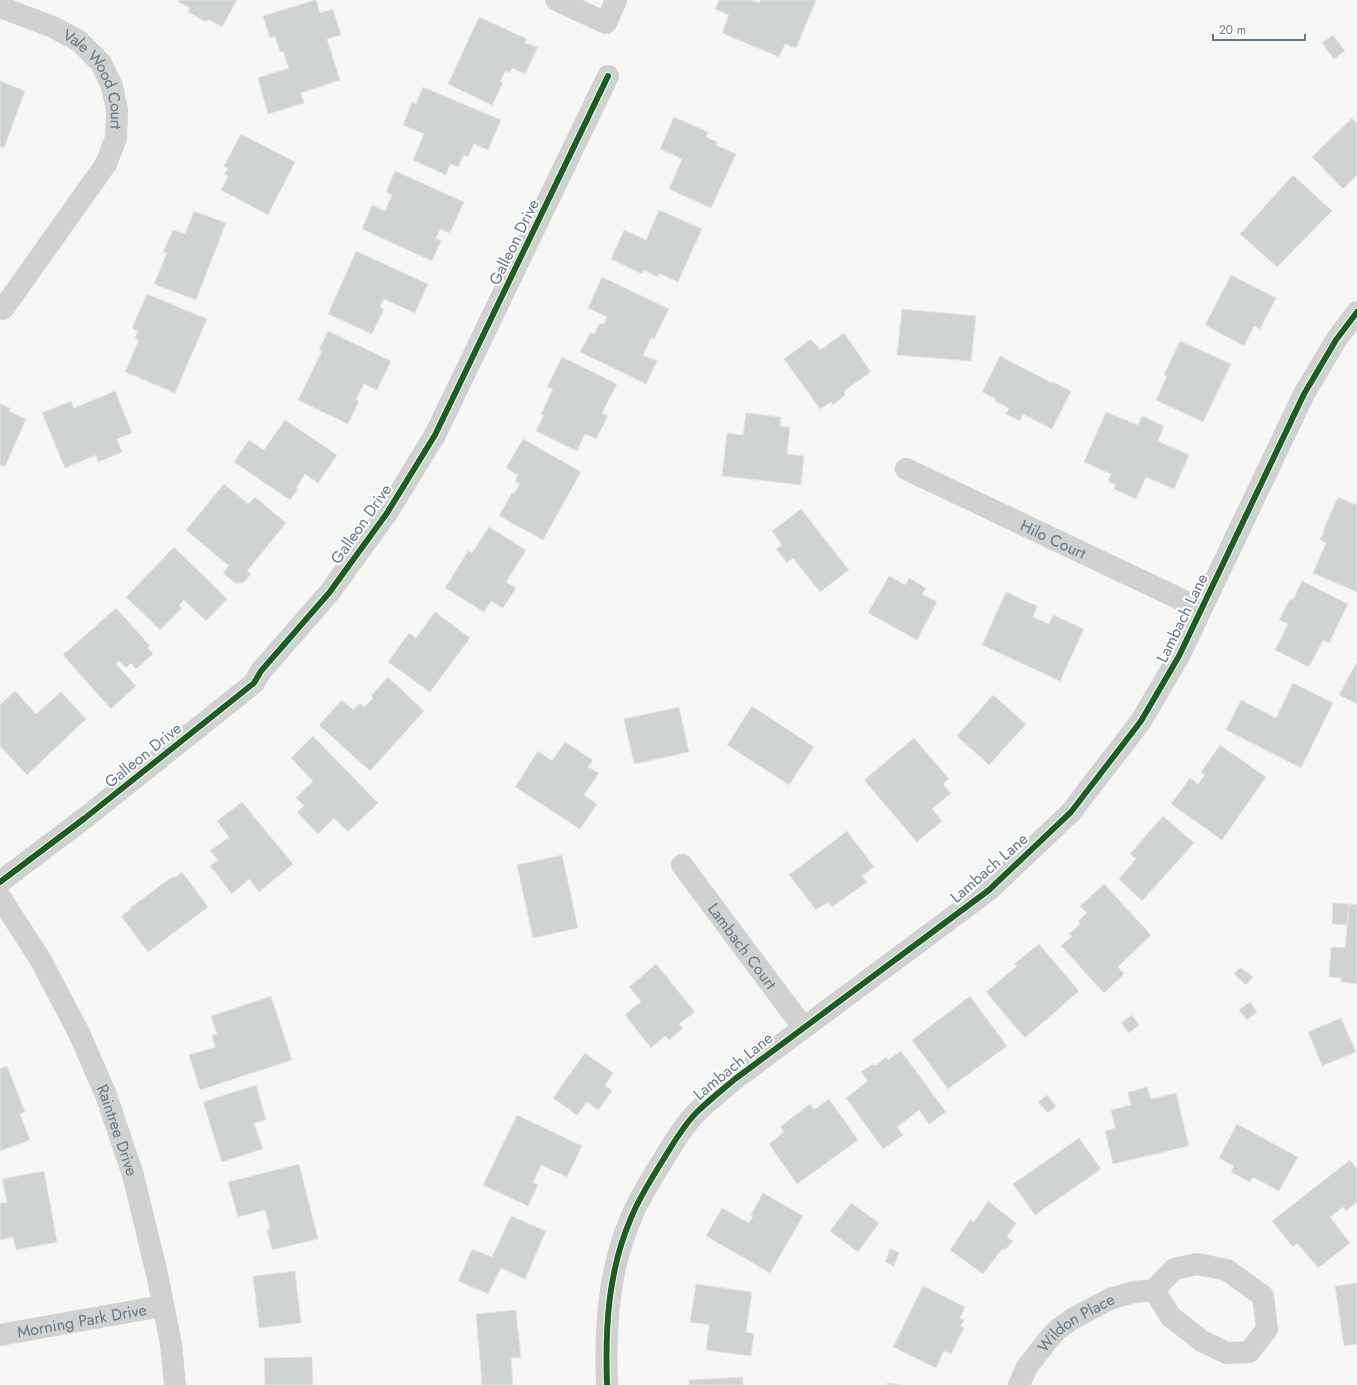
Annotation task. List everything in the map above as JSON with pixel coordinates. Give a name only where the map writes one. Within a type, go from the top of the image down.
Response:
[{"type":"street","points":[[556,0],[606,23],[616,0]]},
{"type":"street","name":"Vale Wood Court","points":[[0,7],[53,27],[79,41],[100,63],[112,86],[117,110],[116,138],[106,164],[3,309]]},
{"type":"street","name":"Galleon Drive","points":[[0,882],[85,818],[254,683],[261,671],[329,593],[387,514],[435,434],[608,76]]},
{"type":"street","name":"Lambach Lane","points":[[607,1385],[605,1347],[610,1286],[619,1251],[631,1218],[646,1187],[680,1133],[695,1113],[735,1079],[989,890],[1071,812],[1141,720],[1179,656],[1304,394],[1336,340],[1357,312]]},
{"type":"street","name":"Hilo Court","points":[[906,469],[1201,609]]},
{"type":"street","name":"Lambach Court","points":[[682,865],[804,1027]]},
{"type":"street","name":"Raintree Drive","points":[[0,897],[40,959],[79,1033],[106,1095],[133,1175],[157,1274],[162,1306],[171,1344],[175,1385]]},
{"type":"street","points":[[1197,1264],[1227,1270],[1263,1296],[1267,1329],[1249,1352],[1227,1352],[1202,1341],[1171,1317],[1154,1290],[1174,1269],[1197,1264]]},
{"type":"street","name":"Wildon Place","points":[[1019,1385],[1027,1367],[1048,1340],[1057,1330],[1072,1319],[1110,1299],[1132,1292],[1154,1290]]},
{"type":"street","name":"Morning Park Drive","points":[[0,1335],[162,1306]]},
{"type":"building","points":[[179,0],[237,0],[222,27],[208,19],[206,22],[188,12],[190,8],[178,2]]},
{"type":"building","points":[[316,0],[320,13],[333,9],[341,35],[327,39],[340,80],[301,93],[304,103],[268,114],[258,78],[289,68],[283,51],[280,52],[275,36],[270,38],[263,16]]},
{"type":"building","points":[[719,0],[751,0],[759,3],[761,0],[816,0],[796,48],[785,44],[779,57],[722,33],[729,15],[715,9]]},
{"type":"building","points":[[479,17],[527,39],[525,43],[538,47],[525,74],[512,68],[510,73],[505,71],[500,82],[503,83],[492,105],[448,84]]},
{"type":"building","points":[[1333,35],[1345,51],[1334,59],[1322,43]]},
{"type":"building","points":[[0,81],[25,91],[4,148],[0,146]]},
{"type":"building","points":[[423,87],[501,120],[488,150],[474,144],[468,157],[464,155],[458,167],[450,164],[446,175],[413,160],[424,134],[403,125],[412,102],[416,104]]},
{"type":"building","points":[[674,117],[708,132],[706,137],[717,142],[716,145],[736,154],[711,208],[669,189],[682,159],[660,149]]},
{"type":"building","points":[[1352,118],[1357,124],[1357,175],[1343,189],[1312,157]]},
{"type":"building","points":[[241,134],[295,162],[268,215],[221,190],[228,176],[224,174],[228,168],[224,166]]},
{"type":"building","points":[[395,171],[464,202],[450,233],[440,229],[436,238],[441,241],[432,261],[362,229],[372,205],[385,211],[392,195],[386,192]]},
{"type":"building","points":[[1293,175],[1332,211],[1277,267],[1240,234]]},
{"type":"building","points":[[659,210],[702,229],[678,282],[659,273],[658,277],[644,270],[642,274],[611,259],[624,230],[646,240]]},
{"type":"building","points":[[194,211],[226,223],[196,300],[154,284],[167,253],[163,252],[173,230],[185,234]]},
{"type":"building","points":[[356,251],[428,284],[415,313],[384,299],[380,307],[384,309],[372,334],[328,314]]},
{"type":"building","points":[[1231,275],[1276,298],[1260,329],[1254,326],[1244,346],[1205,325]]},
{"type":"building","points":[[602,277],[669,309],[654,339],[651,338],[643,355],[657,361],[646,384],[580,352],[590,333],[594,334],[600,323],[604,324],[607,317],[588,308]]},
{"type":"building","points":[[147,294],[207,319],[175,393],[125,372],[139,340],[135,338],[138,331],[132,328]]},
{"type":"building","points":[[902,309],[976,316],[971,361],[897,355]]},
{"type":"building","points":[[328,331],[391,361],[377,390],[364,384],[356,400],[359,401],[348,424],[298,400],[322,351],[319,350]]},
{"type":"building","points":[[844,333],[871,372],[844,391],[845,395],[833,405],[831,402],[820,409],[784,359],[811,339],[820,350]]},
{"type":"building","points":[[1180,341],[1231,364],[1203,422],[1156,400],[1167,376],[1164,375]]},
{"type":"building","points":[[1000,356],[1052,383],[1053,382],[1071,391],[1052,429],[1023,414],[1020,421],[1006,414],[1009,408],[982,392]]},
{"type":"building","points":[[562,357],[617,384],[602,413],[608,416],[596,439],[585,434],[577,451],[536,431],[544,415],[541,414],[553,389],[547,387]]},
{"type":"building","points":[[115,391],[132,433],[117,439],[122,452],[98,462],[96,455],[65,468],[42,413],[71,401],[74,408]]},
{"type":"building","points":[[0,404],[10,408],[9,411],[26,419],[5,467],[0,465]]},
{"type":"building","points":[[1106,412],[1138,425],[1142,416],[1164,426],[1158,441],[1189,455],[1174,489],[1146,477],[1136,499],[1114,489],[1116,485],[1108,481],[1111,474],[1084,462]]},
{"type":"building","points":[[746,413],[781,417],[780,426],[790,427],[787,454],[804,456],[801,485],[722,476],[727,433],[743,435]]},
{"type":"building","points":[[285,420],[337,455],[318,483],[305,474],[296,488],[298,489],[290,500],[234,462],[249,440],[264,450]]},
{"type":"building","points":[[523,439],[581,472],[543,540],[499,516],[512,493],[514,494],[520,484],[515,481],[518,475],[506,468]]},
{"type":"building","points":[[224,484],[248,504],[255,497],[286,523],[247,571],[251,574],[243,583],[235,583],[223,573],[229,566],[186,530]]},
{"type":"building","points":[[1338,497],[1357,505],[1357,592],[1313,573],[1326,543],[1320,540]]},
{"type":"building","points":[[801,509],[849,570],[820,592],[793,558],[787,563],[776,549],[782,545],[772,531]]},
{"type":"building","points":[[489,527],[526,550],[506,582],[516,588],[503,608],[491,601],[484,612],[445,588],[468,551],[472,553]]},
{"type":"building","points":[[174,547],[227,599],[206,621],[184,600],[179,605],[182,608],[160,630],[126,597]]},
{"type":"building","points":[[889,576],[905,585],[909,578],[926,588],[922,594],[937,602],[917,640],[868,613]]},
{"type":"building","points":[[1302,581],[1348,604],[1329,643],[1323,640],[1309,667],[1275,650],[1288,624],[1279,620],[1290,599],[1293,600]]},
{"type":"building","points":[[1006,592],[1037,606],[1033,617],[1049,624],[1053,615],[1084,629],[1060,681],[982,645]]},
{"type":"building","points":[[116,608],[150,646],[148,648],[153,654],[136,669],[131,663],[126,668],[119,661],[116,664],[136,686],[111,709],[63,655]]},
{"type":"building","points":[[435,612],[470,638],[430,692],[388,662],[409,633],[416,638]]},
{"type":"building","points":[[1357,663],[1357,704],[1339,695]]},
{"type":"building","points":[[388,677],[424,711],[370,771],[319,725],[342,700],[353,710],[360,703],[364,707],[373,698],[371,696]]},
{"type":"building","points":[[1293,683],[1333,703],[1301,768],[1226,730],[1241,700],[1276,718]]},
{"type":"building","points":[[15,691],[36,714],[61,692],[86,719],[27,775],[0,746],[0,705]]},
{"type":"building","points":[[993,695],[1026,724],[989,765],[957,736]]},
{"type":"building","points":[[752,706],[814,747],[789,785],[727,745]]},
{"type":"building","points":[[679,707],[689,752],[634,764],[624,719]]},
{"type":"building","points":[[313,736],[378,803],[348,832],[334,818],[318,834],[297,812],[304,806],[296,798],[313,781],[291,758]]},
{"type":"building","points":[[914,738],[949,779],[943,784],[951,793],[932,809],[942,821],[917,842],[864,780]]},
{"type":"building","points":[[565,742],[593,760],[588,767],[599,773],[584,795],[597,804],[580,829],[515,787],[538,751],[552,761]]},
{"type":"building","points":[[1220,745],[1266,777],[1222,840],[1171,804],[1190,778],[1198,784],[1205,775],[1201,772]]},
{"type":"building","points":[[242,802],[293,864],[259,892],[249,879],[232,894],[210,866],[218,860],[210,851],[229,837],[217,821]]},
{"type":"building","points":[[1163,816],[1194,843],[1142,901],[1119,879],[1136,859],[1130,854]]},
{"type":"building","points":[[847,831],[874,867],[862,876],[867,882],[832,907],[828,902],[816,910],[789,875]]},
{"type":"building","points":[[562,855],[578,928],[533,938],[517,865]]},
{"type":"building","points":[[182,872],[208,907],[148,952],[121,916],[172,877],[174,878]]},
{"type":"building","points":[[1104,884],[1151,935],[1118,967],[1124,974],[1104,993],[1061,946],[1072,936],[1069,934],[1080,924],[1078,921],[1087,913],[1080,906]]},
{"type":"building","points":[[1333,903],[1349,904],[1347,925],[1332,924]]},
{"type":"building","points":[[1349,904],[1357,905],[1357,984],[1341,982],[1342,978],[1329,977],[1331,947],[1345,948]]},
{"type":"building","points":[[1039,944],[1079,991],[1025,1038],[986,992],[1017,966],[1014,964]]},
{"type":"building","points":[[656,964],[695,1012],[679,1024],[683,1028],[669,1040],[665,1036],[651,1048],[625,1015],[641,1001],[629,987]]},
{"type":"building","points":[[1240,967],[1253,977],[1246,985],[1234,974]]},
{"type":"building","points":[[271,996],[292,1060],[200,1090],[189,1055],[215,1047],[212,1035],[217,1034],[211,1016]]},
{"type":"building","points":[[970,996],[1007,1046],[948,1089],[912,1040]]},
{"type":"building","points":[[1250,1002],[1257,1012],[1247,1020],[1239,1010]]},
{"type":"building","points":[[1132,1015],[1139,1025],[1129,1033],[1121,1023]]},
{"type":"building","points":[[1341,1018],[1356,1052],[1322,1066],[1308,1032]]},
{"type":"building","points":[[901,1051],[946,1112],[929,1124],[919,1110],[897,1127],[903,1135],[883,1149],[846,1098],[868,1081],[861,1072],[873,1064],[875,1066],[886,1057],[888,1060]]},
{"type":"building","points":[[585,1053],[613,1073],[605,1085],[612,1091],[598,1110],[587,1102],[577,1115],[553,1098]]},
{"type":"building","points":[[7,1066],[25,1112],[20,1114],[30,1140],[0,1151],[0,1069]]},
{"type":"building","points":[[256,1085],[266,1120],[254,1123],[263,1149],[222,1162],[203,1102]]},
{"type":"building","points":[[1147,1087],[1151,1099],[1176,1093],[1189,1146],[1113,1164],[1105,1131],[1115,1128],[1111,1110],[1131,1105],[1128,1092]]},
{"type":"building","points":[[1047,1095],[1056,1106],[1048,1113],[1038,1102]]},
{"type":"building","points":[[829,1099],[858,1140],[797,1184],[769,1144],[784,1132],[780,1127],[810,1104],[814,1110]]},
{"type":"building","points":[[517,1115],[582,1146],[567,1177],[541,1165],[533,1182],[538,1185],[528,1206],[483,1185]]},
{"type":"building","points":[[1237,1124],[1298,1157],[1279,1191],[1253,1177],[1250,1182],[1231,1172],[1234,1166],[1219,1158]]},
{"type":"building","points":[[1079,1138],[1101,1169],[1035,1215],[1013,1184]]},
{"type":"building","points":[[1350,1160],[1357,1169],[1357,1202],[1346,1211],[1343,1207],[1330,1217],[1350,1243],[1318,1268],[1297,1243],[1293,1247],[1272,1221]]},
{"type":"building","points":[[299,1164],[318,1239],[272,1250],[267,1230],[270,1228],[265,1210],[238,1217],[228,1182]]},
{"type":"building","points":[[44,1171],[57,1242],[16,1250],[13,1237],[0,1240],[0,1203],[7,1202],[2,1179]]},
{"type":"building","points":[[763,1193],[803,1216],[770,1273],[706,1236],[722,1208],[749,1223],[753,1216],[751,1215]]},
{"type":"building","points":[[988,1201],[1016,1223],[1007,1237],[1013,1241],[1005,1250],[1002,1249],[983,1274],[950,1250],[970,1220],[974,1222]]},
{"type":"building","points":[[851,1203],[879,1223],[858,1252],[830,1231]]},
{"type":"building","points":[[511,1216],[546,1231],[525,1279],[501,1268],[488,1294],[458,1281],[472,1249],[492,1257]]},
{"type":"building","points":[[890,1249],[899,1252],[894,1266],[885,1262]]},
{"type":"building","points":[[295,1271],[301,1323],[259,1328],[253,1276]]},
{"type":"building","points":[[1357,1283],[1357,1344],[1344,1346],[1335,1286]]},
{"type":"building","points":[[696,1284],[752,1292],[746,1332],[754,1334],[751,1356],[706,1350],[709,1325],[690,1322]]},
{"type":"building","points":[[923,1286],[965,1307],[960,1318],[964,1320],[961,1326],[964,1328],[951,1354],[944,1351],[936,1368],[893,1347]]},
{"type":"building","points":[[516,1310],[521,1358],[511,1358],[513,1385],[482,1385],[476,1314]]},
{"type":"building","points":[[312,1357],[313,1385],[265,1385],[264,1358]]},
{"type":"building","points":[[743,1377],[743,1385],[689,1385],[689,1380]]},
{"type":"building","points":[[887,1383],[901,1385],[887,1385]]},
{"type":"cycle path","points":[[0,882],[85,818],[254,683],[261,671],[329,593],[387,513],[435,435],[608,76]]},
{"type":"cycle path","points":[[607,1385],[608,1321],[617,1258],[623,1238],[641,1196],[682,1129],[691,1118],[735,1079],[989,890],[1071,812],[1141,721],[1179,656],[1304,394],[1336,340],[1357,312]]}]
